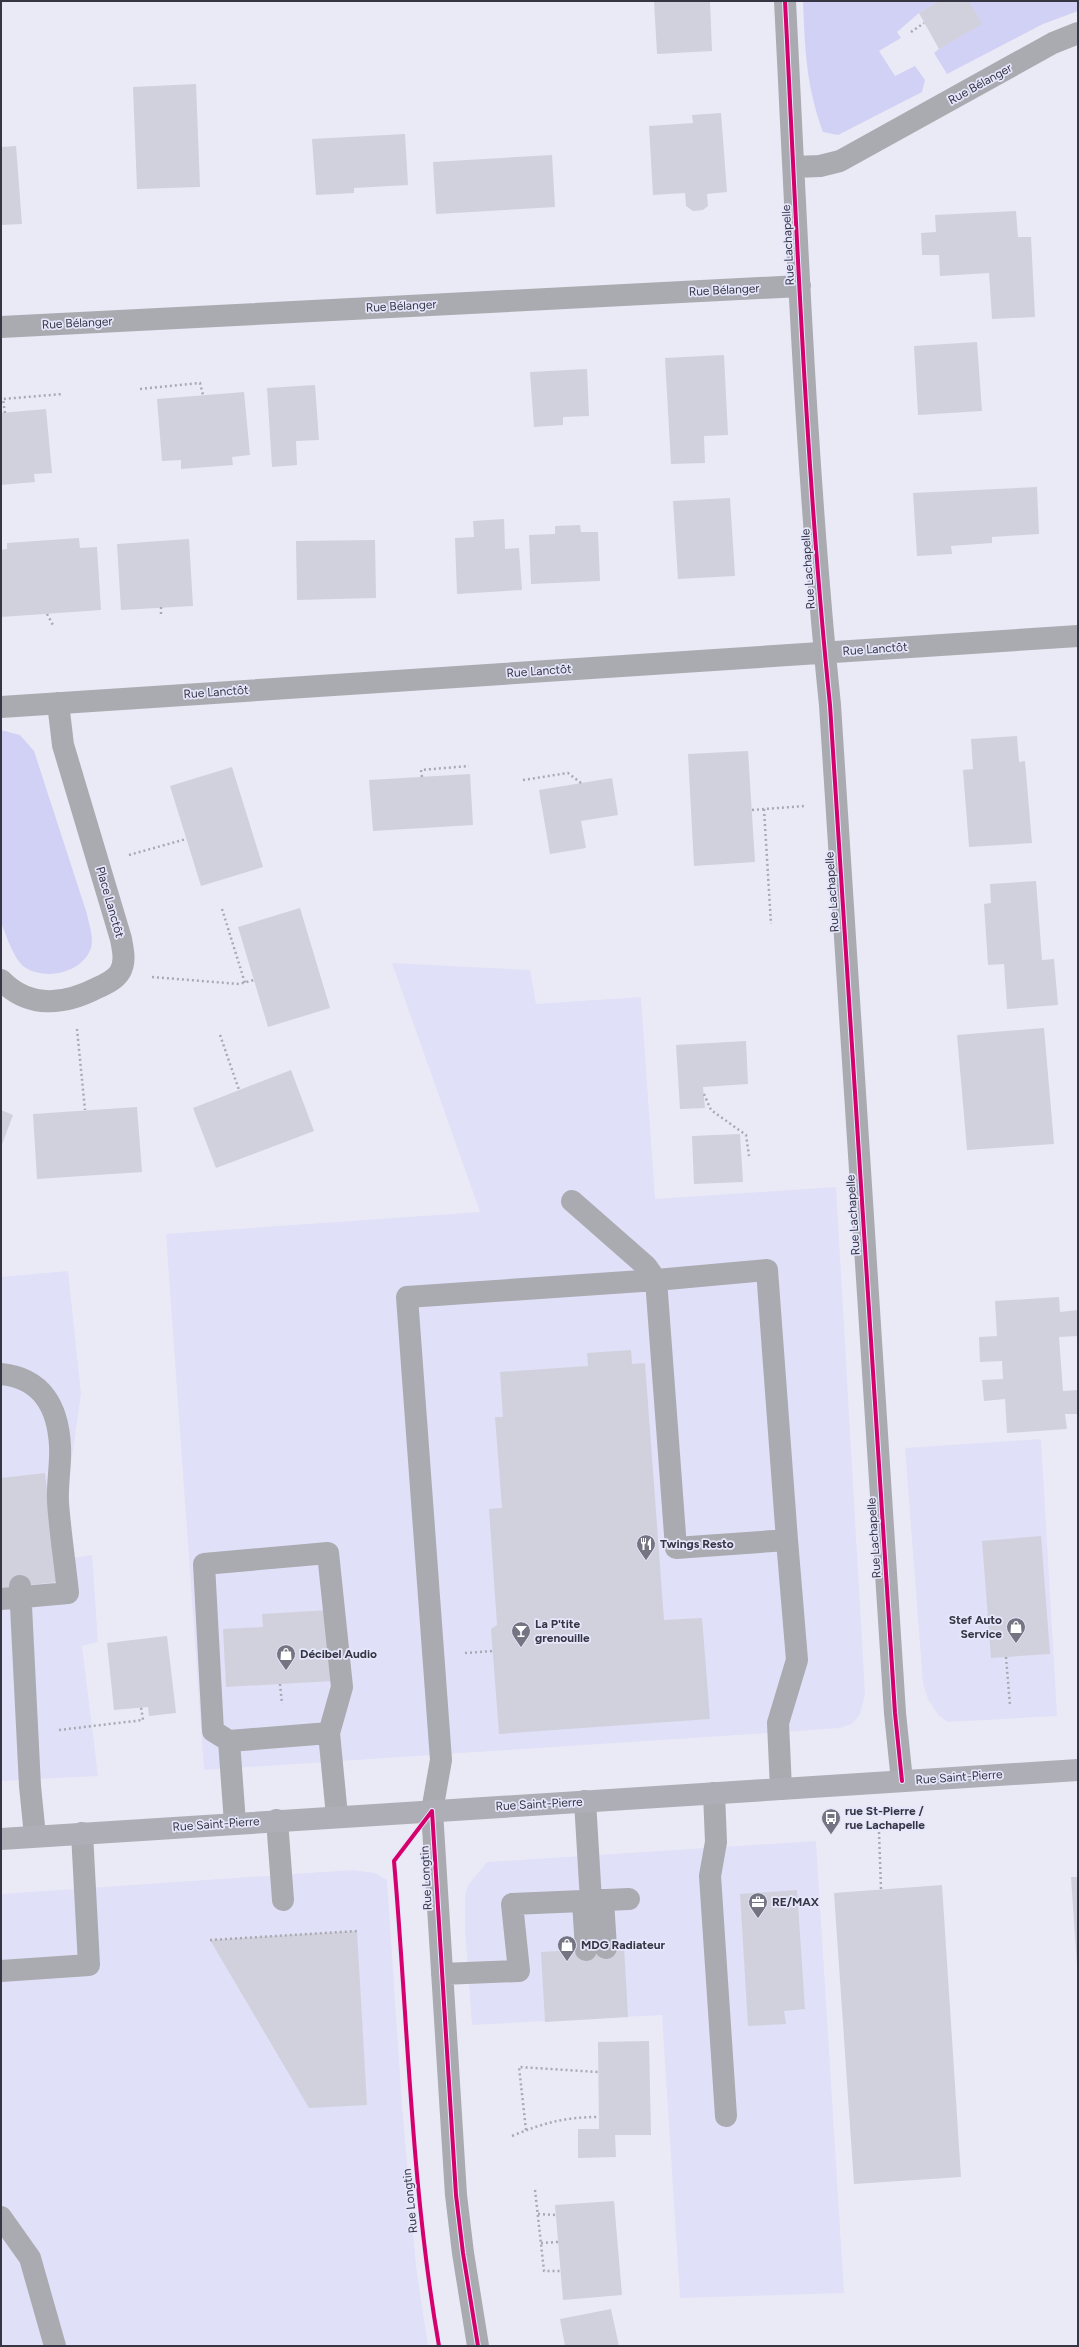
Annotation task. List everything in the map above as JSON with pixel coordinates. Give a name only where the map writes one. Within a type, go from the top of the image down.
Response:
[{"type":"main road","name":"Rue Saint-Pierre","points":[[1,1839],[337,1816],[432,1812],[1078,1770]]},
{"type":"street","name":"Rue Lachapelle","points":[[786,1],[800,286],[825,653],[837,804],[895,1713],[902,1781]]},
{"type":"street","name":"Rue Bélanger","points":[[794,167],[820,166],[840,161],[1053,43],[1078,33]]},
{"type":"street","name":"Rue Bélanger","points":[[1,327],[800,286]]},
{"type":"street","name":"Rue Lanctôt","points":[[1,707],[1078,636]]},
{"type":"street","name":"Place Lanctôt","points":[[58,703],[63,745],[121,939],[124,961],[119,974]]},
{"type":"street","points":[[1,980],[13,992],[30,999],[49,1002],[74,997],[111,981],[119,974]]},
{"type":"street","points":[[572,1201],[646,1266],[656,1280],[676,1548],[787,1540]]},
{"type":"street","points":[[656,1280],[767,1270],[797,1660],[778,1723],[781,1789]]},
{"type":"street","name":"Rue Longtin","points":[[478,2346],[459,2223],[442,1974],[432,1812],[441,1760],[407,1297],[656,1280]]},
{"type":"street","points":[[1,1374],[29,1381],[40,1389],[53,1411],[60,1445],[58,1500],[68,1593],[14,1594],[28,1734],[35,1836]]},
{"type":"street","points":[[329,1733],[229,1741],[213,1731],[204,1564],[328,1553],[342,1687],[329,1733],[337,1816]]},
{"type":"street","points":[[229,1741],[234,1823]]},
{"type":"street","points":[[714,1793],[716,1842],[710,1876],[726,2116]]},
{"type":"street","points":[[585,1801],[596,1949]]},
{"type":"street","points":[[277,1820],[283,1900]]},
{"type":"street","points":[[1,1971],[89,1965],[82,1833]]},
{"type":"street","points":[[442,1974],[519,1971],[512,1904],[629,1899]]},
{"type":"street","points":[[1,2216],[30,2258],[55,2346]]},
{"type":"path","points":[[911,32],[924,24]]},
{"type":"path","points":[[140,389],[200,383],[203,395]]},
{"type":"path","points":[[5,413],[3,399],[63,394]]},
{"type":"path","points":[[161,607],[161,617]]},
{"type":"path","points":[[47,614],[53,625]]},
{"type":"path","points":[[422,777],[421,770],[469,766]]},
{"type":"path","points":[[523,780],[568,774],[581,783]]},
{"type":"path","points":[[752,810],[837,804]]},
{"type":"path","points":[[764,809],[771,924]]},
{"type":"path","points":[[99,864],[186,839]]},
{"type":"path","points":[[222,909],[244,983]]},
{"type":"path","points":[[119,974],[239,984],[254,980]]},
{"type":"path","points":[[74,997],[85,1110]]},
{"type":"path","points":[[220,1035],[239,1090]]},
{"type":"path","points":[[704,1094],[710,1110],[746,1135],[748,1156]]},
{"type":"path","points":[[1006,1657],[1010,1705]]},
{"type":"path","points":[[28,1734],[143,1720],[141,1707]]},
{"type":"path","points":[[879,1832],[881,1889]]},
{"type":"path","points":[[210,1940],[357,1931]]},
{"type":"path","points":[[526,2130],[519,2067],[598,2072]]},
{"type":"path","points":[[512,2136],[543,2123],[573,2117],[599,2117]]},
{"type":"path","points":[[535,2190],[544,2272],[560,2271]]},
{"type":"path","points":[[538,2214],[556,2215]]},
{"type":"path","points":[[541,2243],[558,2242]]},
{"type":"shaded area","points":[[803,1],[939,1],[919,13],[897,32],[901,38],[879,51],[895,76],[915,66],[925,80],[922,92],[838,135],[823,132],[813,99],[807,67]]},
{"type":"shaded area","points":[[969,1],[1078,1],[1078,11],[1043,24],[947,74],[934,53],[939,49]]},
{"type":"shaded area","points":[[1,730],[20,735],[34,751],[87,914],[92,935],[91,948],[87,956],[80,963],[63,972],[44,974],[34,972],[22,965],[14,954],[1,922]]},
{"type":"shaded area","points":[[392,963],[530,970],[536,1004],[641,997],[655,1199],[836,1187],[865,1694],[860,1714],[852,1724],[840,1728],[812,1730],[204,1770],[166,1234],[480,1212]]},
{"type":"shaded area","points":[[68,1271],[81,1394],[66,1498],[72,1558],[92,1555],[98,1642],[82,1646],[98,1776],[1,1781],[1,1277]]},
{"type":"shaded area","points":[[1041,1439],[1057,1716],[948,1722],[939,1716],[928,1699],[923,1684],[905,1448]]},
{"type":"shaded area","points":[[816,1841],[844,2293],[680,2298],[662,2015],[472,2025],[465,1929],[465,1897],[468,1885],[487,1862]]},
{"type":"shaded area","points":[[353,1870],[375,1873],[387,1880],[402,2105],[416,2266],[428,2346],[1,2346],[1,1894]]},
{"type":"building","points":[[654,1],[710,1],[712,51],[657,54]]},
{"type":"building","points":[[939,1],[969,1],[982,24],[939,49],[919,13]]},
{"type":"building","points":[[196,84],[200,187],[137,189],[133,87]]},
{"type":"building","points":[[721,113],[727,192],[707,194],[708,206],[703,210],[693,211],[686,206],[685,193],[653,195],[649,126],[693,123],[692,115]]},
{"type":"building","points":[[405,134],[408,185],[354,188],[354,193],[316,195],[312,139]]},
{"type":"building","points":[[16,146],[22,224],[1,225],[1,147]]},
{"type":"building","points":[[552,155],[555,207],[436,214],[433,162]]},
{"type":"building","points":[[1016,211],[1018,237],[1031,237],[1035,317],[992,319],[989,273],[940,276],[939,255],[922,255],[921,233],[936,232],[935,215]]},
{"type":"building","points":[[977,342],[982,411],[918,415],[914,346]]},
{"type":"building","points":[[724,355],[728,435],[704,436],[705,463],[671,464],[665,358]]},
{"type":"building","points":[[587,369],[589,416],[563,417],[563,425],[534,427],[530,372]]},
{"type":"building","points":[[315,385],[319,440],[296,441],[297,465],[272,467],[267,388]]},
{"type":"building","points":[[244,392],[250,455],[232,457],[233,465],[181,469],[181,460],[162,461],[157,399]]},
{"type":"building","points":[[46,409],[52,473],[34,474],[35,482],[1,485],[1,413]]},
{"type":"building","points":[[1037,487],[1039,534],[992,537],[992,543],[951,546],[952,554],[917,556],[913,493]]},
{"type":"building","points":[[730,498],[735,576],[678,579],[673,501]]},
{"type":"building","points":[[504,519],[505,549],[519,548],[522,590],[457,594],[455,538],[474,537],[473,521]]},
{"type":"building","points":[[580,525],[581,532],[598,532],[600,581],[531,584],[529,535],[555,534],[555,526]]},
{"type":"building","points":[[79,538],[80,548],[97,547],[101,610],[1,617],[1,550],[7,549],[7,543]]},
{"type":"building","points":[[189,539],[193,606],[121,610],[117,544]]},
{"type":"building","points":[[375,540],[376,598],[297,600],[296,541]]},
{"type":"building","points":[[1017,736],[1019,762],[1025,761],[1032,843],[969,847],[963,770],[973,769],[971,739]]},
{"type":"building","points":[[748,751],[755,862],[694,866],[688,754]]},
{"type":"building","points":[[232,767],[263,867],[201,886],[170,786]]},
{"type":"building","points":[[470,774],[473,825],[373,831],[369,780]]},
{"type":"building","points":[[612,778],[618,815],[581,821],[586,848],[550,854],[539,790]]},
{"type":"building","points":[[1036,881],[1042,960],[1054,959],[1058,1005],[1007,1009],[1004,964],[988,965],[984,904],[991,903],[990,884]]},
{"type":"building","points":[[300,908],[330,1008],[268,1027],[238,927]]},
{"type":"building","points":[[1044,1028],[1054,1144],[967,1150],[957,1035]]},
{"type":"building","points":[[746,1041],[748,1084],[703,1087],[705,1108],[680,1109],[676,1045]]},
{"type":"building","points":[[291,1070],[314,1131],[216,1168],[193,1108]]},
{"type":"building","points":[[137,1107],[142,1172],[37,1179],[33,1114]]},
{"type":"building","points":[[1,1110],[13,1115],[1,1147]]},
{"type":"building","points":[[740,1134],[743,1182],[694,1184],[692,1136]]},
{"type":"building","points":[[1059,1297],[1060,1312],[1078,1310],[1078,1336],[1059,1337],[1063,1391],[1078,1390],[1078,1414],[1065,1414],[1067,1429],[1007,1433],[1005,1399],[984,1401],[982,1380],[1003,1379],[1002,1361],[980,1362],[979,1337],[997,1336],[995,1301]]},
{"type":"building","points":[[631,1350],[632,1364],[645,1363],[664,1620],[702,1618],[710,1719],[499,1734],[491,1629],[497,1625],[489,1509],[502,1508],[495,1417],[503,1417],[500,1372],[588,1366],[587,1353]]},
{"type":"building","points":[[45,1473],[58,1582],[1,1588],[1,1478]]},
{"type":"building","points":[[1041,1536],[1050,1654],[991,1658],[982,1541]]},
{"type":"building","points":[[329,1610],[333,1681],[226,1687],[223,1629],[263,1627],[262,1614]]},
{"type":"building","points":[[167,1636],[176,1713],[149,1716],[148,1707],[114,1710],[107,1643]]},
{"type":"building","points":[[1071,1877],[1078,1877],[1078,1966],[1077,1966]]},
{"type":"building","points":[[942,1885],[961,2177],[854,2184],[834,1893]]},
{"type":"building","points":[[797,1890],[805,2009],[784,2011],[786,2024],[748,2026],[740,1894]]},
{"type":"building","points":[[357,1931],[367,2105],[309,2108],[210,1940]]},
{"type":"building","points":[[624,1947],[628,2017],[545,2022],[541,1952]]},
{"type":"building","points":[[649,2041],[651,2135],[615,2135],[616,2157],[578,2158],[578,2129],[599,2129],[598,2042]]},
{"type":"building","points":[[614,2201],[622,2295],[563,2300],[555,2205]]},
{"type":"building","points":[[611,2309],[619,2346],[565,2346],[560,2319]]},
{"type":"cycle path","points":[[785,1],[808,441],[830,705],[895,1713],[902,1781]]},
{"type":"cycle path","points":[[432,1811],[394,1861],[416,2165],[422,2226],[439,2346]]},
{"type":"cycle path","points":[[432,1811],[456,2195],[463,2253],[478,2346]]},
{"type":"place","name":"Twings Resto","points":[[646,1561]]},
{"type":"place","name":"Stef Auto Service","points":[[1016,1644]]},
{"type":"place","name":"La P'tite grenouille","points":[[521,1648]]},
{"type":"place","name":"Décibel Audio","points":[[286,1671]]},
{"type":"place","name":"rue St-Pierre / rue Lachapelle","points":[[831,1835]]},
{"type":"place","name":"RE/MAX","points":[[758,1919]]},
{"type":"place","name":"MDG Radiateur","points":[[567,1962]]}]
